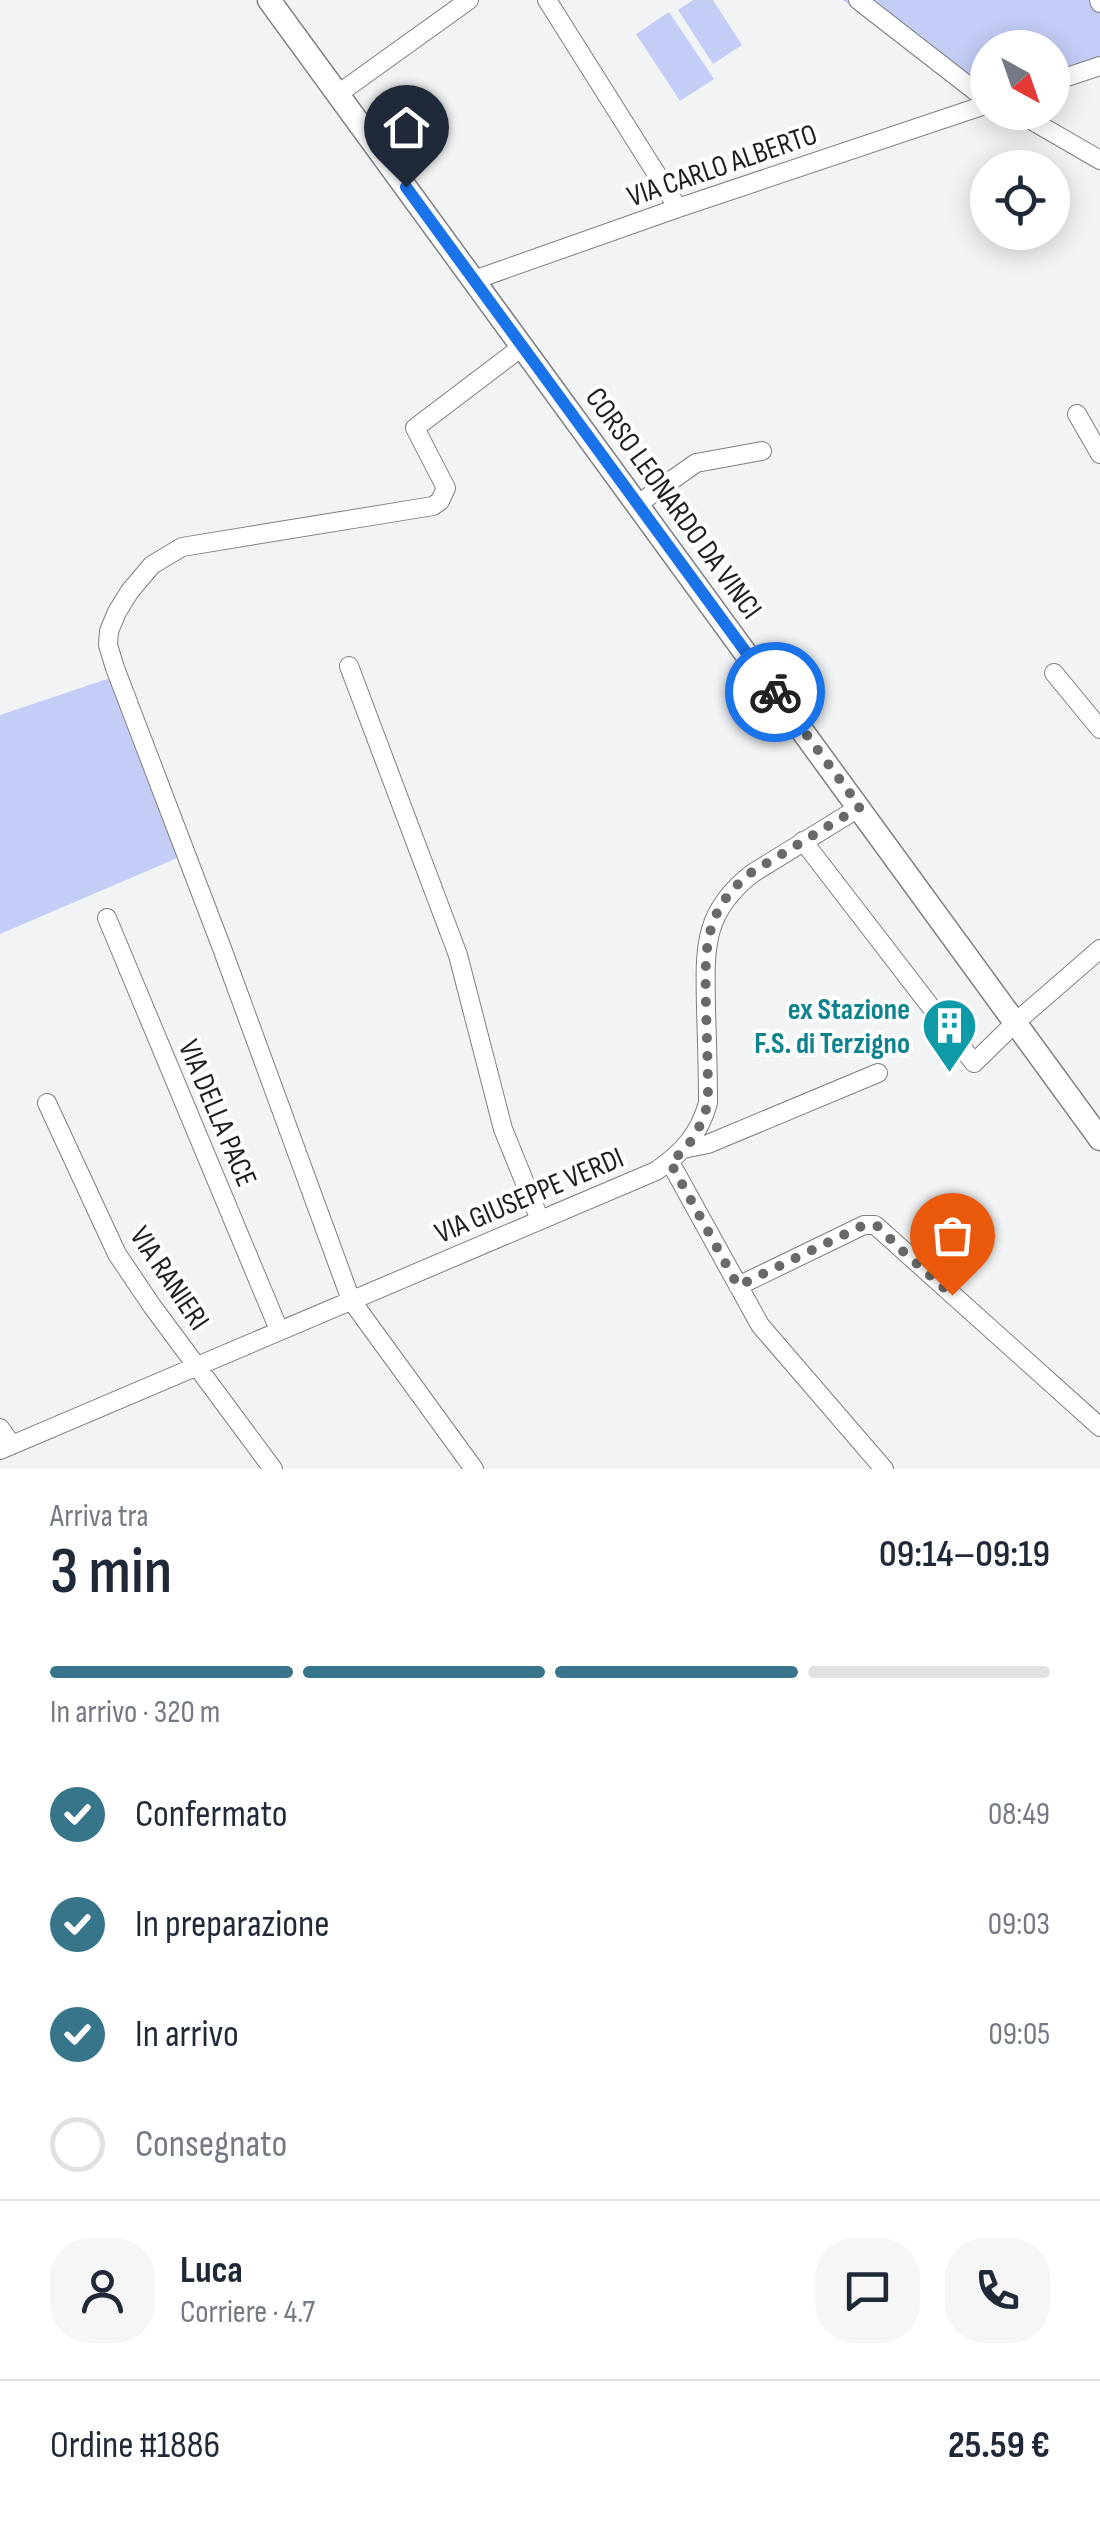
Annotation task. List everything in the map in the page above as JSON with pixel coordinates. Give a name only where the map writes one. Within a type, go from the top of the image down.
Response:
[{"type":"main road","name":"CORSO LEONARDO DA VINCI","points":[[269,0],[1100,1138]]},
{"type":"street","points":[[338,94],[469,0]]},
{"type":"street","points":[[547,0],[678,208]]},
{"type":"street","points":[[858,0],[970,87]]},
{"type":"street","points":[[1070,76],[1100,66]]},
{"type":"street","name":"VIA CARLO ALBERTO","points":[[474,280],[970,107]]},
{"type":"street","points":[[1048,130],[1100,160]]},
{"type":"street","points":[[474,1469],[351,1300],[108,645],[109,631],[130,591],[152,565],[182,547],[440,502],[446,488],[416,428],[523,346]]},
{"type":"street","points":[[1076,414],[1100,454]]},
{"type":"street","points":[[638,504],[696,464],[762,452]]},
{"type":"street","points":[[349,666],[458,955],[503,1129],[540,1220]]},
{"type":"street","points":[[1054,673],[1100,729]]},
{"type":"street","points":[[860,807],[737,884],[722,903],[705,949],[708,1103],[694,1139],[676,1155],[760,1325],[884,1469]]},
{"type":"street","points":[[802,841],[974,1063],[1100,949]]},
{"type":"street","name":"VIA DELLA PACE","points":[[107,918],[279,1330]]},
{"type":"street","name":"VIA GIUSEPPE VERDI","points":[[6,1447],[656,1172],[676,1155],[878,1073]]},
{"type":"street","name":"VIA RANIERI","points":[[47,1103],[117,1254],[273,1469]]},
{"type":"street","points":[[738,1286],[864,1225],[876,1225],[1100,1427]]},
{"type":"street","points":[[0,1428],[6,1447]]},
{"type":"shaded area","points":[[693,0],[713,0],[742,45],[713,64],[678,10]]},
{"type":"shaded area","points":[[843,0],[1100,0],[1100,72],[1070,82],[1070,30],[970,30],[970,93]]},
{"type":"shaded area","points":[[669,12],[714,79],[680,101],[636,34]]},
{"type":"shaded area","points":[[113,677],[182,856],[0,934],[0,715]]},
{"type":"way so far","points":[[775,692],[860,807],[752,872],[722,903],[705,949],[708,1103],[694,1139],[670,1162],[738,1286],[871,1224],[952,1295]]},
{"type":"place","name":"ex Stazione F.S. di Terzigno","points":[[949,1075]]},
{"type":"route","points":[[406,187],[775,692]]}]
